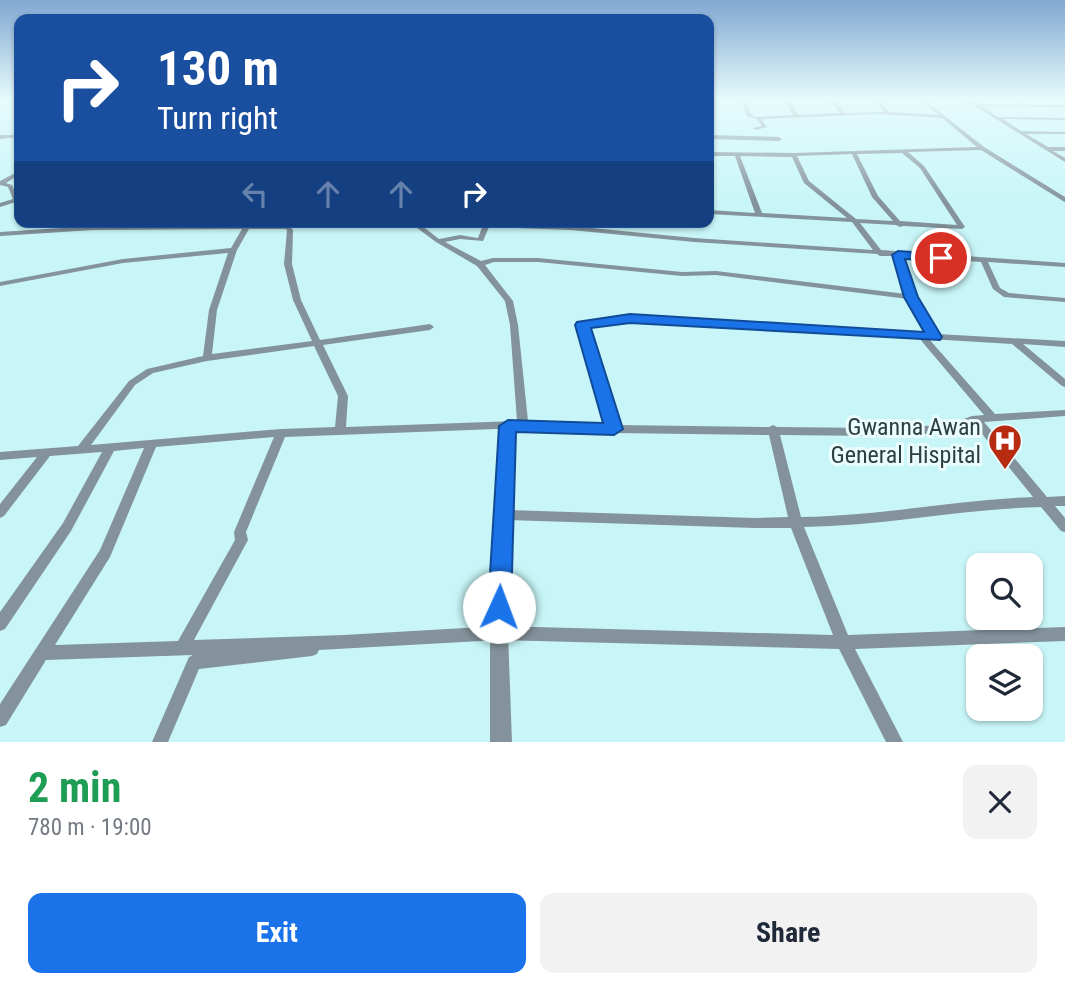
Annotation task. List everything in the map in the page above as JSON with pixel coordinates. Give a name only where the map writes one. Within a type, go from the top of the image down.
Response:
[{"type":"street","points":[[963,134],[1065,200]]},
{"type":"street","points":[[1021,134],[1065,160]]},
{"type":"street","points":[[714,137],[779,139]]},
{"type":"street","points":[[714,154],[794,155],[982,148]]},
{"type":"street","points":[[1047,149],[1065,149]]},
{"type":"street","points":[[714,212],[857,223],[958,228],[962,225],[922,167],[903,151]]},
{"type":"street","points":[[854,153],[872,194],[900,225]]},
{"type":"street","points":[[737,155],[759,215]]},
{"type":"street","points":[[794,155],[806,182],[857,223],[880,254]]},
{"type":"street","points":[[14,176],[1,183],[10,186],[14,195]]},
{"type":"street","points":[[0,234],[105,228]]},
{"type":"street","points":[[207,358],[213,310],[233,250],[246,228]]},
{"type":"street","points":[[286,228],[290,230],[288,264],[297,300],[343,396],[340,431]]},
{"type":"street","points":[[420,228],[480,264],[509,301],[514,325],[515,425],[505,515],[499,633],[501,742]]},
{"type":"street","points":[[438,241],[460,237],[481,240],[485,228]]},
{"type":"street","points":[[571,228],[880,254],[1065,265]]},
{"type":"street","points":[[0,284],[123,261],[233,250]]},
{"type":"street","points":[[898,255],[911,297],[935,337]]},
{"type":"street","points":[[480,264],[493,260],[538,260],[682,274],[716,273],[911,297]]},
{"type":"street","points":[[985,261],[997,289],[1007,295],[1065,300]]},
{"type":"street","points":[[614,429],[583,325],[630,318],[1065,344]]},
{"type":"street","points":[[81,450],[138,377],[150,371],[207,358],[430,327]]},
{"type":"street","points":[[922,336],[992,418]]},
{"type":"street","points":[[1015,342],[1065,384]]},
{"type":"street","points":[[0,456],[281,433],[515,425],[874,432],[948,429],[975,419],[1065,413]]},
{"type":"street","points":[[975,419],[1065,527]]},
{"type":"street","points":[[773,429],[796,523],[843,642],[895,742]]},
{"type":"street","points":[[281,433],[240,532],[242,540],[183,646],[344,642]]},
{"type":"street","points":[[0,719],[105,553],[152,443]]},
{"type":"street","points":[[0,624],[67,527],[111,446]]},
{"type":"street","points":[[0,513],[46,453]]},
{"type":"street","points":[[505,515],[796,523],[834,522],[1002,503],[1065,501]]},
{"type":"street","points":[[41,653],[344,642],[499,633],[843,642],[1065,634]]},
{"type":"street","points":[[159,742],[194,662],[408,638]]},
{"type":"place","name":"Gwanna Awan General Hispital","points":[[1005,471]]},
{"type":"route","points":[[499,607],[508,426],[523,424],[614,429],[583,325],[630,318],[935,337],[911,297],[898,255],[941,258]]}]
